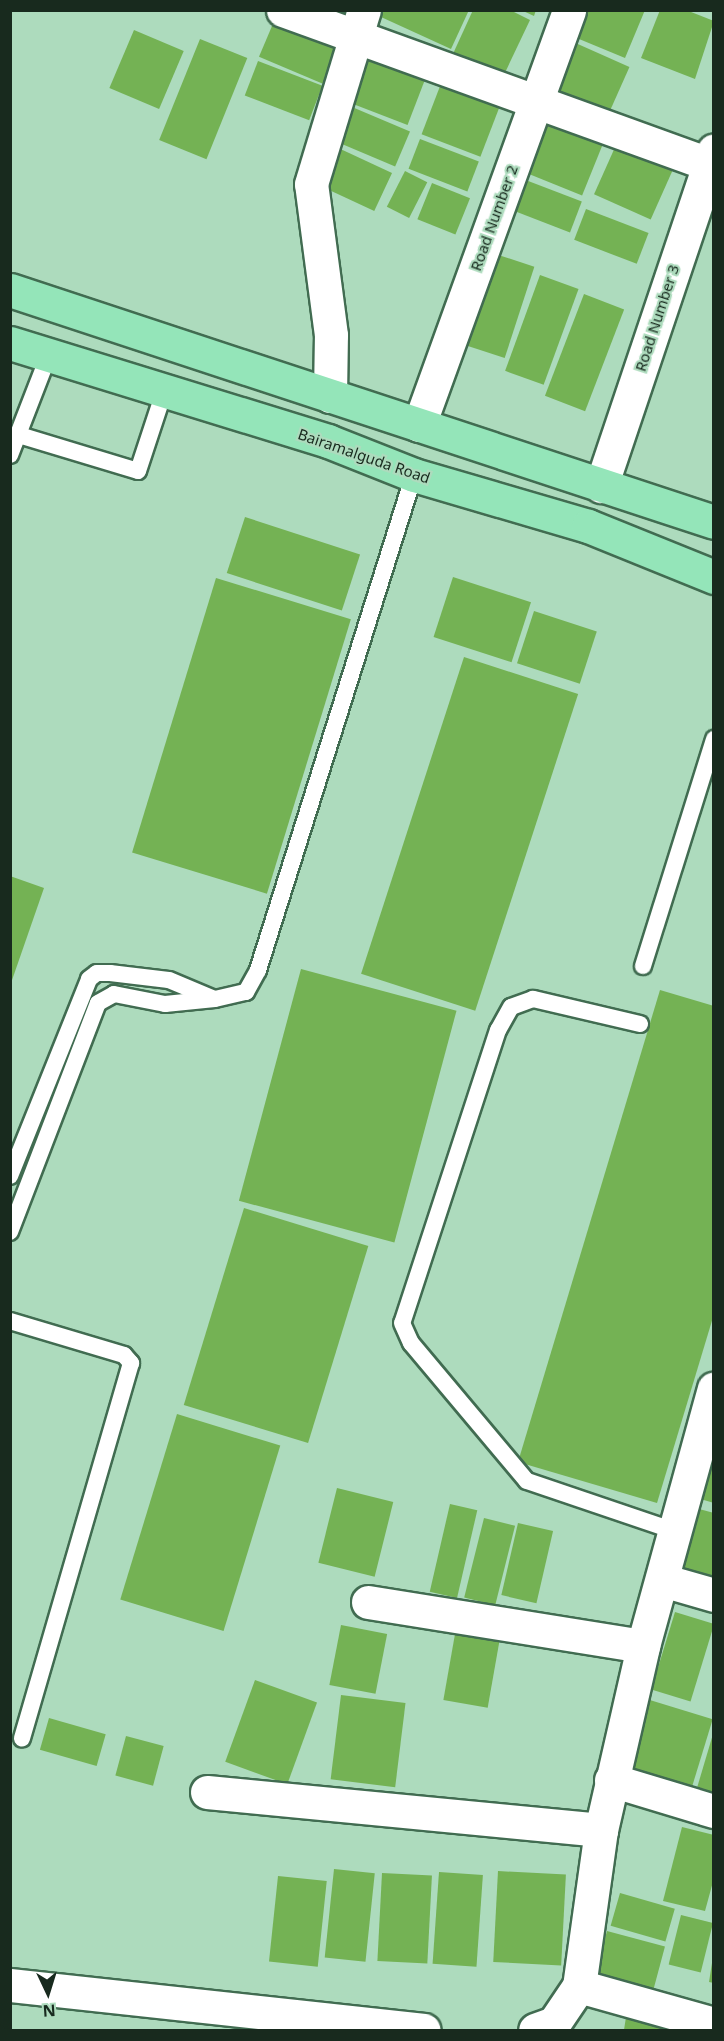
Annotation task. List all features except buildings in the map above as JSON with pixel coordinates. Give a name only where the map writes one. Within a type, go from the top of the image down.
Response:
[{"type":"main road","points":[[10,290],[714,522]]},
{"type":"main road","name":"Bairamalguda Road","points":[[10,343],[48,357],[328,441],[414,475],[588,526],[714,577]]},
{"type":"street","points":[[283,10],[359,24],[535,103],[711,157]]},
{"type":"street","name":"Road Number 2","points":[[419,426],[569,10]]},
{"type":"street","points":[[330,396],[331,335],[311,184],[359,24]]},
{"type":"street","name":"Road Number 3","points":[[601,486],[711,157]]},
{"type":"street","points":[[535,2031],[554,2023],[579,1986],[601,1830],[611,1780],[643,1646],[712,1402]]},
{"type":"street","points":[[662,1580],[714,1595]]},
{"type":"street","points":[[368,1602],[643,1646]]},
{"type":"street","points":[[611,1780],[714,1811]]},
{"type":"street","points":[[207,1792],[601,1830]]},
{"type":"street","points":[[10,1985],[424,2031]]},
{"type":"street","points":[[579,1986],[706,2025]]},
{"type":"lane","points":[[10,455],[48,357]]},
{"type":"lane","points":[[19,435],[138,471],[164,392]]},
{"type":"lane","points":[[10,1232],[98,1003],[114,994],[165,1004],[215,999],[246,992],[258,970],[414,475]]},
{"type":"lane","points":[[643,966],[714,739]]},
{"type":"lane","points":[[10,1176],[89,979],[97,973],[110,973],[169,980],[215,999]]},
{"type":"lane","points":[[640,1024],[533,999],[511,1007],[498,1030],[402,1323],[411,1343],[527,1481],[675,1531]]},
{"type":"lane","points":[[10,1321],[124,1354],[131,1363],[22,1738]]}]
